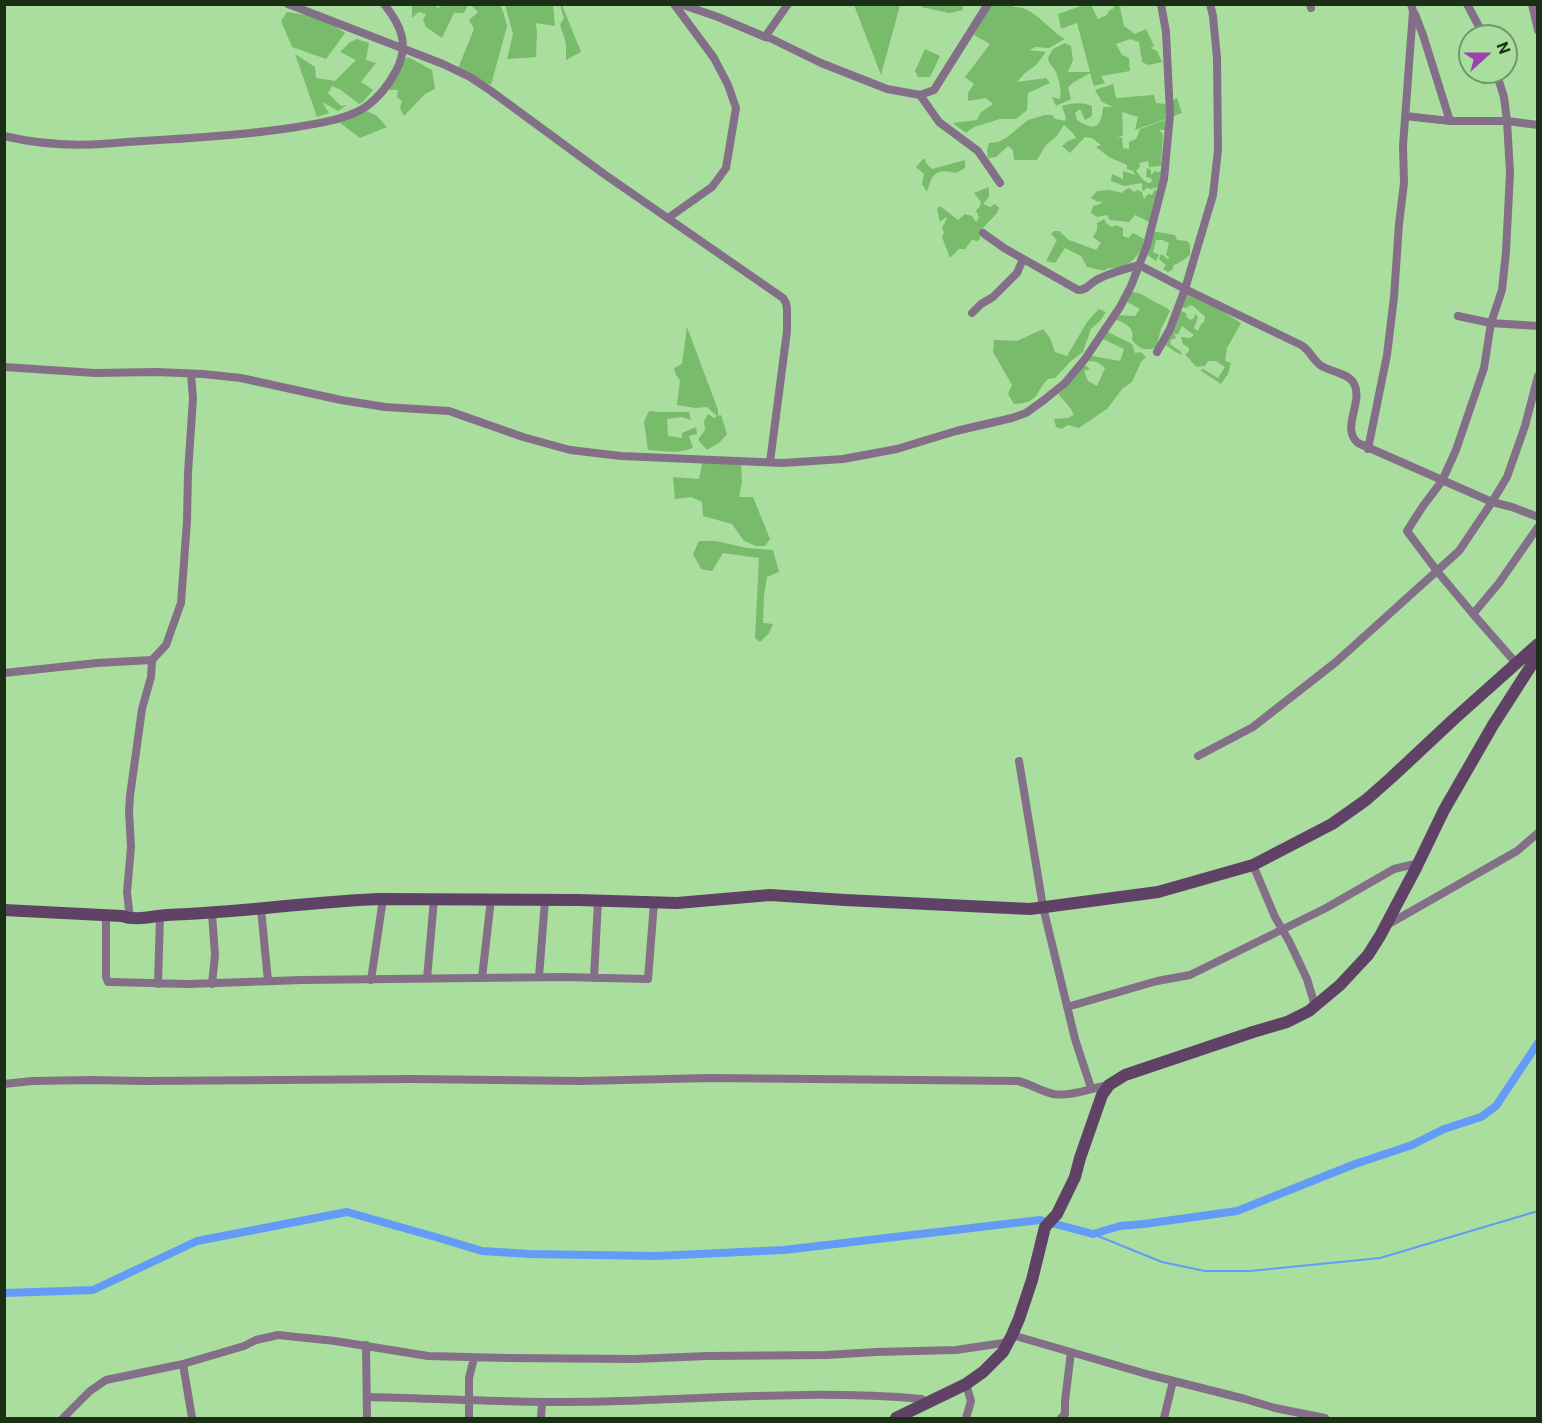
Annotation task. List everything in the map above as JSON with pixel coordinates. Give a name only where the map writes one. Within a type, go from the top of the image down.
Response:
[{"type":"main road","points":[[4,910],[122,916],[130,919],[212,914],[347,900],[491,899],[686,903],[770,895],[1029,909],[1158,892],[1253,865],[1332,824],[1366,800],[1538,644]]},
{"type":"main road","points":[[896,1419],[966,1384],[998,1359],[1009,1340],[1032,1280],[1045,1227],[1057,1214],[1075,1177],[1102,1095],[1109,1084],[1125,1075],[1287,1022],[1309,1011],[1340,985],[1368,955],[1387,925],[1444,810],[1493,725],[1538,655]]},
{"type":"street","points":[[288,4],[443,64],[470,77],[604,174],[783,298],[786,303],[787,331],[770,462]]},
{"type":"street","points":[[4,136],[28,142],[77,146],[263,132],[317,123],[354,113],[378,96],[402,59],[400,29],[384,4]]},
{"type":"street","points":[[668,218],[712,187],[726,168],[736,108],[728,85],[714,58],[674,4]]},
{"type":"street","points":[[680,4],[770,38],[854,77],[887,89],[920,95],[934,90],[988,4]]},
{"type":"street","points":[[765,37],[788,4]]},
{"type":"street","points":[[4,367],[95,373],[156,372],[241,378],[341,400],[385,407],[449,411],[570,450],[621,456],[770,462],[815,461],[876,454],[956,431],[992,424],[1026,413],[1065,383],[1085,359],[1120,307],[1131,286],[1149,237],[1164,179],[1168,144],[1169,76],[1166,32],[1161,4]]},
{"type":"street","points":[[1157,352],[1170,329],[1185,289],[1213,195],[1218,150],[1217,58],[1210,4]]},
{"type":"street","points":[[1467,4],[1478,24]]},
{"type":"street","points":[[1532,4],[1538,30]]},
{"type":"street","points":[[1368,449],[1387,355],[1394,297],[1404,183],[1403,146],[1412,8]]},
{"type":"street","points":[[1412,8],[1423,35],[1450,121]]},
{"type":"street","points":[[1500,84],[1507,121],[1510,173],[1502,290],[1491,323],[1484,368],[1456,450],[1442,481],[1407,531],[1437,571],[1516,663]]},
{"type":"street","points":[[920,95],[939,122],[978,151],[1000,183]]},
{"type":"street","points":[[1405,116],[1450,121],[1507,121],[1538,124]]},
{"type":"street","points":[[982,233],[1078,290],[1089,287],[1096,280],[1139,265],[1307,348],[1320,366],[1351,380],[1355,385],[1357,394],[1351,424],[1353,440],[1368,449],[1492,502],[1538,517]]},
{"type":"street","points":[[972,313],[993,297],[1017,273],[1023,259]]},
{"type":"street","points":[[1458,316],[1491,323],[1538,326]]},
{"type":"street","points":[[130,919],[127,892],[131,847],[130,804],[142,709],[151,677],[152,660],[166,645],[181,603],[194,398],[191,374]]},
{"type":"street","points":[[1198,756],[1253,726],[1336,662],[1459,551],[1507,477],[1525,426],[1538,376]]},
{"type":"street","points":[[1473,614],[1499,583],[1538,527]]},
{"type":"street","points":[[4,673],[97,663],[152,660]]},
{"type":"street","points":[[1019,761],[1043,907],[1067,1007],[1091,1088]]},
{"type":"street","points":[[1387,925],[1517,851],[1538,833]]},
{"type":"street","points":[[1067,1007],[1157,981],[1190,975],[1283,931],[1394,869],[1419,863]]},
{"type":"street","points":[[1253,865],[1306,980],[1315,1006]]},
{"type":"street","points":[[371,980],[383,899]]},
{"type":"street","points":[[427,979],[434,899]]},
{"type":"street","points":[[482,978],[491,899]]},
{"type":"street","points":[[539,977],[545,900]]},
{"type":"street","points":[[594,978],[598,901]]},
{"type":"street","points":[[106,915],[106,977],[108,982],[212,984],[268,981],[539,977],[648,979],[654,903]]},
{"type":"street","points":[[261,909],[268,981]]},
{"type":"street","points":[[212,914],[215,954],[212,984]]},
{"type":"street","points":[[158,984],[160,916]]},
{"type":"street","points":[[4,1084],[73,1080],[581,1081],[710,1078],[1017,1081],[1028,1083],[1052,1094],[1069,1094],[1109,1084]]},
{"type":"street","points":[[63,1419],[90,1391],[106,1380],[183,1364],[278,1335],[295,1335],[428,1356],[474,1358],[659,1359],[708,1356],[826,1355],[972,1348],[1009,1340],[1071,1352],[1275,1408],[1325,1418]]},
{"type":"street","points":[[366,1345],[367,1419]]},
{"type":"street","points":[[1061,1419],[1065,1414],[1071,1352]]},
{"type":"street","points":[[469,1419],[469,1378],[474,1358]]},
{"type":"street","points":[[183,1364],[192,1419]]},
{"type":"street","points":[[1164,1419],[1173,1381]]},
{"type":"street","points":[[966,1384],[971,1401],[966,1419]]},
{"type":"street","points":[[368,1397],[542,1402],[854,1395],[922,1398],[927,1403]]},
{"type":"street","points":[[541,1419],[542,1402]]},
{"type":"green space","points":[[922,4],[962,5],[963,10],[949,13],[921,7]]},
{"type":"green space","points":[[1117,4],[1120,7],[1124,26],[1135,34],[1146,29],[1154,46],[1151,48],[1157,51],[1162,62],[1148,65],[1142,62],[1139,42],[1130,39],[1116,44],[1122,55],[1129,58],[1130,71],[1101,76],[1105,83],[1094,86],[1090,73],[1068,87],[1071,99],[1056,106],[1052,97],[1060,99],[1061,93],[1056,72],[1048,58],[1053,49],[1065,43],[1071,46],[1073,60],[1068,72],[1090,72],[1077,23],[1061,29],[1058,14],[1084,5],[1091,5],[1098,19],[1107,15],[1114,8],[1113,5]]},
{"type":"green space","points":[[412,5],[433,5],[438,8],[442,5],[468,5],[464,13],[454,13],[442,38],[426,27],[423,20],[426,14],[419,12],[412,18]]},
{"type":"green space","points":[[500,5],[507,26],[491,85],[457,71],[474,29],[469,20],[478,12],[472,6]]},
{"type":"green space","points":[[505,5],[553,5],[555,26],[536,23],[536,57],[507,59],[513,34]]},
{"type":"green space","points":[[560,5],[562,5],[581,52],[566,60],[566,43],[560,25],[564,18]]},
{"type":"green space","points":[[854,5],[900,5],[881,75]]},
{"type":"green space","points":[[989,5],[1021,7],[1034,14],[1065,39],[1049,48],[1036,47],[1029,50],[1046,52],[1036,65],[1017,82],[1046,78],[1050,83],[1028,93],[1027,110],[1016,119],[1000,119],[974,127],[966,133],[953,123],[977,120],[980,113],[993,104],[986,98],[968,101],[968,93],[974,84],[965,77],[990,44],[974,35]]},
{"type":"green space","points":[[287,12],[323,18],[345,33],[326,59],[292,47],[281,21]]},
{"type":"green space","points":[[357,39],[369,43],[366,60],[376,63],[361,82],[373,90],[359,104],[332,86],[328,93],[341,106],[347,105],[338,111],[322,102],[329,113],[317,117],[295,54],[315,67],[316,78],[335,81],[356,60],[340,52],[350,42]]},
{"type":"green space","points":[[925,49],[940,56],[930,77],[918,77],[915,71]]},
{"type":"green space","points":[[408,57],[432,70],[435,89],[425,94],[404,116],[400,108],[402,101],[397,97],[398,90],[389,90],[389,85],[394,71]]},
{"type":"green space","points":[[1113,84],[1116,98],[1154,95],[1156,103],[1166,104],[1177,98],[1182,113],[1135,130],[1138,117],[1122,112],[1123,135],[1117,138],[1122,137],[1123,148],[1129,149],[1129,142],[1136,139],[1140,129],[1165,120],[1165,130],[1159,130],[1163,134],[1161,166],[1149,167],[1148,161],[1139,163],[1140,167],[1136,171],[1148,183],[1152,182],[1151,178],[1146,177],[1147,168],[1151,170],[1151,175],[1155,171],[1161,171],[1159,187],[1146,188],[1144,191],[1142,183],[1124,186],[1111,181],[1112,174],[1123,179],[1123,171],[1135,175],[1133,171],[1127,169],[1127,165],[1109,157],[1096,147],[1101,145],[1092,138],[1085,137],[1070,153],[1062,146],[1076,138],[1064,125],[1056,137],[1046,145],[1037,160],[1014,160],[1013,150],[1008,146],[996,157],[988,158],[989,143],[1006,138],[1028,120],[1052,115],[1055,119],[1065,121],[1062,106],[1077,103],[1092,106],[1092,116],[1085,120],[1080,109],[1075,113],[1077,120],[1083,124],[1096,126],[1101,119],[1103,107],[1113,107],[1102,102],[1095,90]]},
{"type":"green space","points":[[367,111],[377,116],[387,127],[360,138],[335,119]]},
{"type":"green space","points":[[924,158],[932,169],[965,160],[965,168],[956,173],[939,172],[933,176],[927,192],[922,184],[924,174],[916,167]]},
{"type":"green space","points":[[989,187],[989,197],[983,204],[990,207],[995,204],[999,208],[997,213],[979,232],[980,239],[972,240],[965,249],[959,249],[950,258],[942,237],[944,233],[942,228],[947,218],[940,222],[937,209],[940,206],[958,220],[965,214],[972,216],[976,222],[979,218],[976,210],[981,202],[974,193]]},
{"type":"green space","points":[[1129,188],[1134,192],[1137,190],[1142,192],[1144,199],[1148,194],[1152,195],[1155,189],[1157,191],[1149,222],[1135,215],[1129,222],[1110,220],[1107,215],[1097,217],[1091,213],[1093,206],[1102,201],[1098,202],[1091,198],[1097,191],[1109,190],[1122,193]]},
{"type":"green space","points":[[1104,219],[1112,227],[1116,225],[1123,228],[1123,236],[1128,238],[1133,233],[1144,239],[1139,252],[1129,263],[1119,268],[1097,270],[1087,267],[1081,256],[1065,248],[1055,263],[1046,261],[1057,240],[1051,234],[1054,231],[1059,231],[1069,240],[1096,250],[1101,243],[1093,237],[1097,230],[1097,223]]},
{"type":"green space","points":[[1151,231],[1175,235],[1177,240],[1187,241],[1190,245],[1190,255],[1174,265],[1172,270],[1168,272],[1163,269],[1166,265],[1159,259],[1161,254],[1170,258],[1166,255],[1169,243],[1156,240],[1153,252],[1159,255],[1156,261],[1146,254]]},
{"type":"green space","points":[[1188,289],[1241,323],[1227,348],[1225,361],[1231,363],[1228,374],[1221,384],[1200,370],[1203,369],[1218,378],[1225,367],[1216,361],[1208,361],[1205,366],[1197,367],[1185,355],[1189,348],[1183,344],[1181,337],[1190,338],[1194,335],[1182,326],[1178,334],[1174,334],[1176,338],[1171,340],[1170,344],[1182,355],[1163,343],[1179,310],[1186,313],[1187,318],[1192,320],[1196,314],[1198,317],[1194,328],[1198,331],[1204,322],[1205,316],[1191,305],[1186,308],[1177,307]]},
{"type":"green space","points":[[1130,292],[1142,295],[1170,311],[1161,329],[1156,348],[1140,347],[1132,340],[1133,336],[1129,326],[1115,319],[1117,315],[1135,316],[1140,309],[1127,302]]},
{"type":"green space","points":[[1099,309],[1106,312],[1091,329],[1083,352],[1055,378],[1048,379],[1036,396],[1028,402],[1014,404],[1008,394],[1012,385],[993,352],[994,340],[1017,341],[1043,329],[1050,338],[1055,352],[1067,356],[1087,322]]},
{"type":"green space","points":[[687,327],[718,410],[718,416],[721,415],[727,434],[720,442],[707,450],[698,440],[705,430],[704,421],[708,414],[714,418],[717,416],[707,407],[677,405],[680,380],[674,368],[682,364]]},
{"type":"green space","points":[[1104,330],[1132,344],[1135,353],[1141,352],[1146,357],[1141,362],[1132,382],[1122,389],[1108,408],[1079,428],[1068,425],[1062,429],[1056,427],[1054,419],[1074,415],[1056,391],[1082,363],[1090,369],[1084,371],[1088,381],[1097,386],[1105,368],[1097,362],[1085,359],[1092,356],[1120,361],[1124,349],[1103,339]]},
{"type":"green space","points":[[649,411],[689,412],[691,420],[682,417],[667,419],[668,436],[682,438],[682,433],[696,427],[697,434],[689,436],[693,448],[677,452],[648,450],[644,422]]},
{"type":"green space","points":[[703,460],[741,462],[742,482],[739,497],[753,497],[770,539],[765,546],[756,546],[744,541],[732,524],[703,516],[702,502],[691,497],[675,499],[673,477],[699,479]]},
{"type":"green space","points":[[699,541],[716,541],[747,548],[773,550],[779,572],[767,577],[763,623],[773,624],[769,633],[760,642],[755,638],[759,558],[723,553],[712,571],[701,569],[693,554]]},
{"type":"waterway","points":[[4,1293],[93,1290],[197,1241],[347,1212],[482,1251],[656,1256],[784,1250],[1040,1220],[1093,1234],[1120,1226],[1237,1211],[1355,1164],[1412,1145],[1444,1129],[1481,1117],[1496,1106],[1538,1043]]},
{"type":"waterway","points":[[1093,1234],[1162,1262],[1205,1271],[1250,1271],[1380,1258],[1538,1211]]}]
